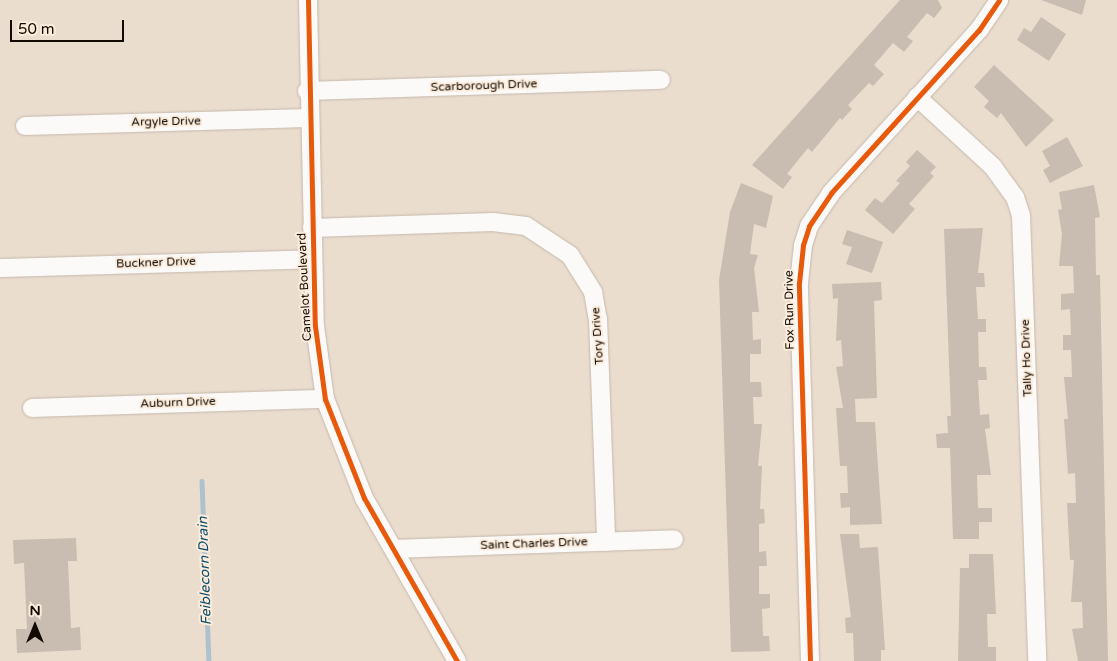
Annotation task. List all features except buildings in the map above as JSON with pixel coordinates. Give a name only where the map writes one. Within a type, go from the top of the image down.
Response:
[{"type":"street","name":"Camelot Boulevard","points":[[308,0],[307,91],[312,259],[324,399],[364,498],[457,661]]},
{"type":"street","name":"Fox Run Drive","points":[[810,661],[799,283],[803,245],[819,208],[979,30],[998,0]]},
{"type":"street","name":"Scarborough Drive","points":[[307,91],[661,80]]},
{"type":"street","name":"Tally Ho Drive","points":[[917,97],[993,167],[1015,197],[1021,216],[1037,661]]},
{"type":"street","name":"Argyle Drive","points":[[25,126],[308,118]]},
{"type":"street","name":"Tory Drive","points":[[312,228],[493,222],[526,226],[570,255],[593,292],[598,319],[606,542]]},
{"type":"street","name":"Buckner Drive","points":[[0,268],[312,259]]},
{"type":"street","name":"Auburn Drive","points":[[32,408],[324,399]]},
{"type":"street","name":"Saint Charles Drive","points":[[394,549],[674,539]]},
{"type":"waterway","name":"Feiblecorn Drain","points":[[202,481],[209,661]]},
{"type":"cycle path","points":[[308,0],[315,326],[325,399],[364,498],[457,661]]},
{"type":"cycle path","points":[[810,661],[799,283],[803,245],[809,226],[831,193],[979,30],[999,0]]}]
